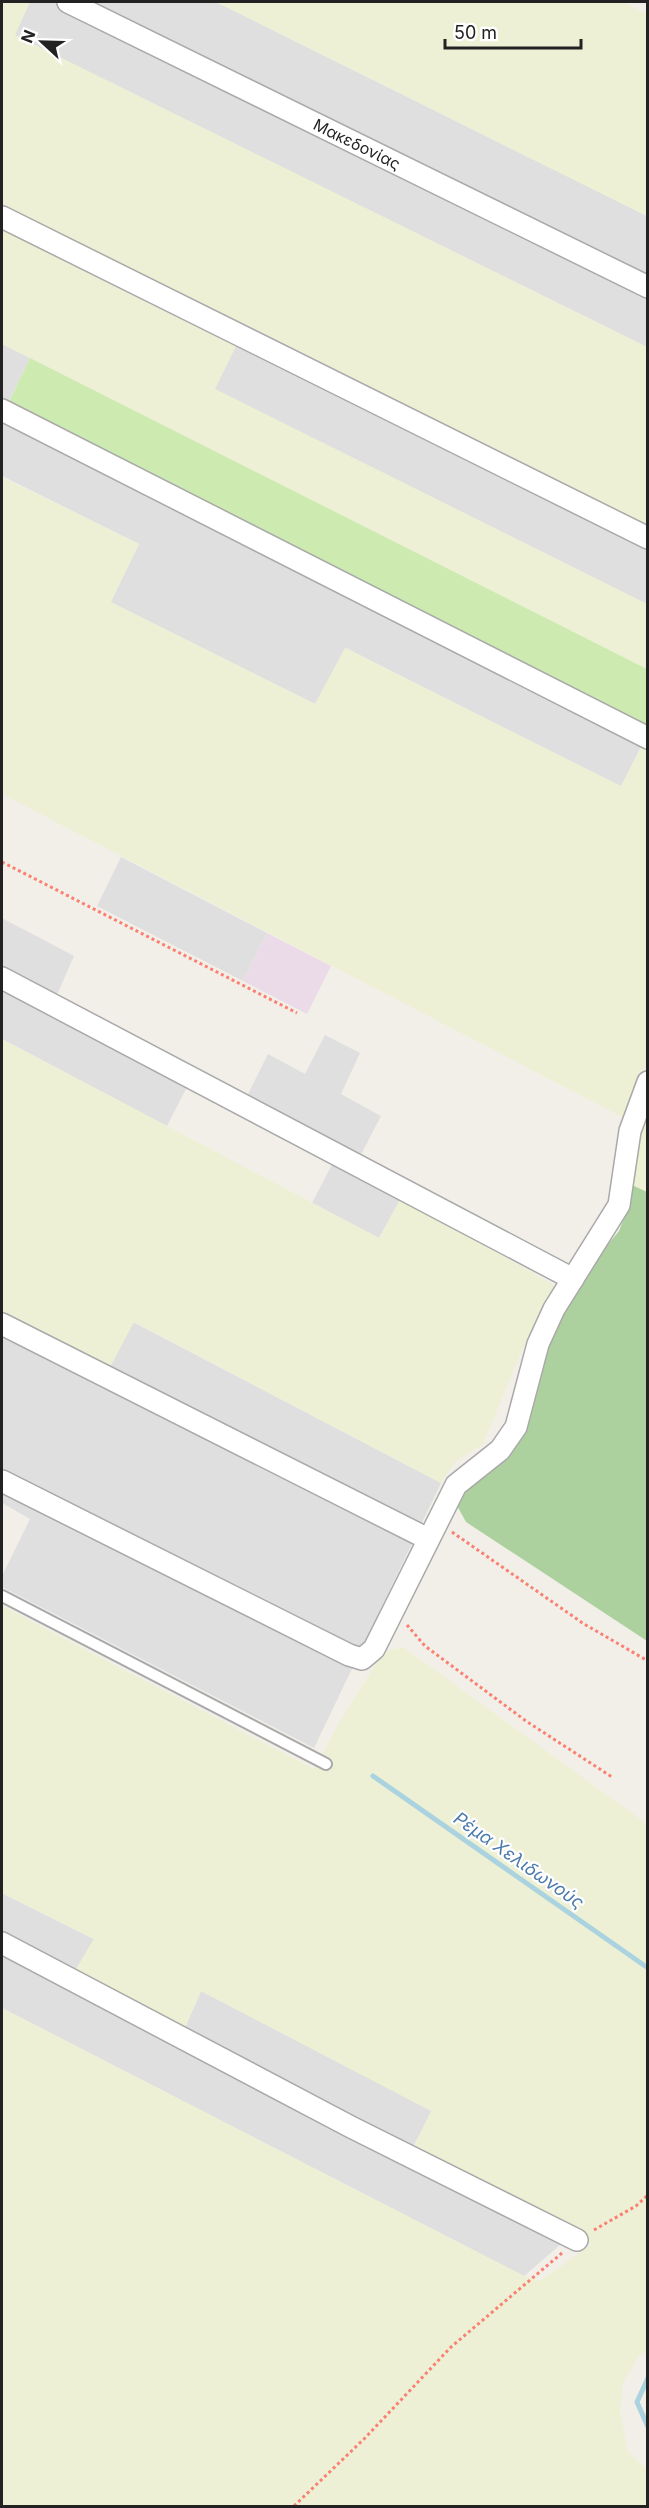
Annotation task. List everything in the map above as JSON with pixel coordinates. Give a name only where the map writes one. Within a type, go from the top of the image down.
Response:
[{"type":"street","name":"Μακεδονίας","points":[[68,2],[648,287]]},
{"type":"street","points":[[2,217],[648,538]]},
{"type":"street","points":[[2,410],[648,738]]},
{"type":"street","points":[[2,978],[573,1279]]},
{"type":"street","points":[[2,1481],[349,1655],[362,1659],[374,1648],[398,1604],[432,1530],[456,1485],[500,1450],[516,1427],[538,1344],[554,1309],[620,1205],[630,1131],[648,1082]]},
{"type":"street","points":[[2,1324],[432,1530]]},
{"type":"street","points":[[2,1943],[351,2127],[577,2240]]},
{"type":"lane","points":[[2,1596],[326,1764]]},
{"type":"path","points":[[2,862],[297,1013]]},
{"type":"path","points":[[432,1530],[648,1661]]},
{"type":"path","points":[[398,1604],[409,1629],[425,1646],[526,1721],[612,1777]]},
{"type":"path","points":[[294,2506],[364,2439],[451,2347],[577,2240],[636,2206],[648,2195]]},
{"type":"shaded area","points":[[30,2],[216,2],[647,216],[647,347],[14,35]]},
{"type":"shaded area","points":[[2,344],[30,358],[2,416]]},
{"type":"shaded area","points":[[237,344],[647,548],[647,604],[214,389]]},
{"type":"shaded area","points":[[2,420],[643,743],[621,787],[346,648],[315,704],[110,602],[139,544],[2,476]]},
{"type":"shaded area","points":[[121,857],[267,933],[243,981],[97,906]]},
{"type":"shaded area","points":[[2,918],[74,956],[49,1013],[187,1087],[167,1126],[2,1039]]},
{"type":"shaded area","points":[[267,933],[331,966],[307,1014],[243,981]]},
{"type":"shaded area","points":[[325,1035],[360,1053],[341,1094],[381,1116],[352,1172],[401,1198],[379,1238],[312,1203],[341,1147],[247,1096],[268,1054],[305,1074]]},
{"type":"shaded area","points":[[2,1311],[110,1367],[133,1322],[441,1483],[314,1748],[2,1587],[2,1576],[30,1519],[2,1503]]},
{"type":"shaded area","points":[[2,1893],[94,1939],[75,1971],[184,2030],[201,1991],[432,2111],[414,2145],[574,2233],[524,2276],[2,2008]]},
{"type":"green space","points":[[2,2],[30,2],[15,35],[647,347],[647,531],[2,209]]},
{"type":"green space","points":[[216,2],[624,2],[647,14],[647,216]]},
{"type":"green space","points":[[2,226],[237,344],[215,389],[647,604],[647,669],[2,344]]},
{"type":"green space","points":[[30,358],[647,669],[647,729],[8,404]]},
{"type":"green space","points":[[2,477],[139,544],[111,602],[315,704],[345,648],[621,786],[643,743],[647,745],[647,1061],[624,1118],[2,794]]},
{"type":"green space","points":[[2,1039],[379,1238],[401,1198],[556,1286],[523,1348],[483,1444],[455,1462],[441,1483],[134,1322],[110,1367],[2,1311]]},
{"type":"green space","points":[[647,1100],[647,1192],[632,1185],[634,1145]]},
{"type":"green space","points":[[632,1185],[647,1192],[647,1641],[466,1522],[455,1502],[457,1491],[492,1463],[578,1281],[619,1231],[628,1208]]},
{"type":"green space","points":[[2,1606],[314,1769],[339,1723],[383,1652],[403,1647],[647,1824],[648,2350],[640,2355],[623,2382],[620,2411],[628,2452],[647,2469],[647,2506],[2,2506],[2,2008],[524,2276],[540,2281],[592,2244],[414,2146],[431,2111],[201,1991],[184,2030],[75,1971],[94,1939],[2,1893]]},
{"type":"waterway","name":"Ρέμα Χελιδωνούς","points":[[373,1776],[648,1968]]},
{"type":"waterway","name":"Ρέμα Χελιδωνούς","points":[[648,2378],[637,2402],[648,2427]]}]
